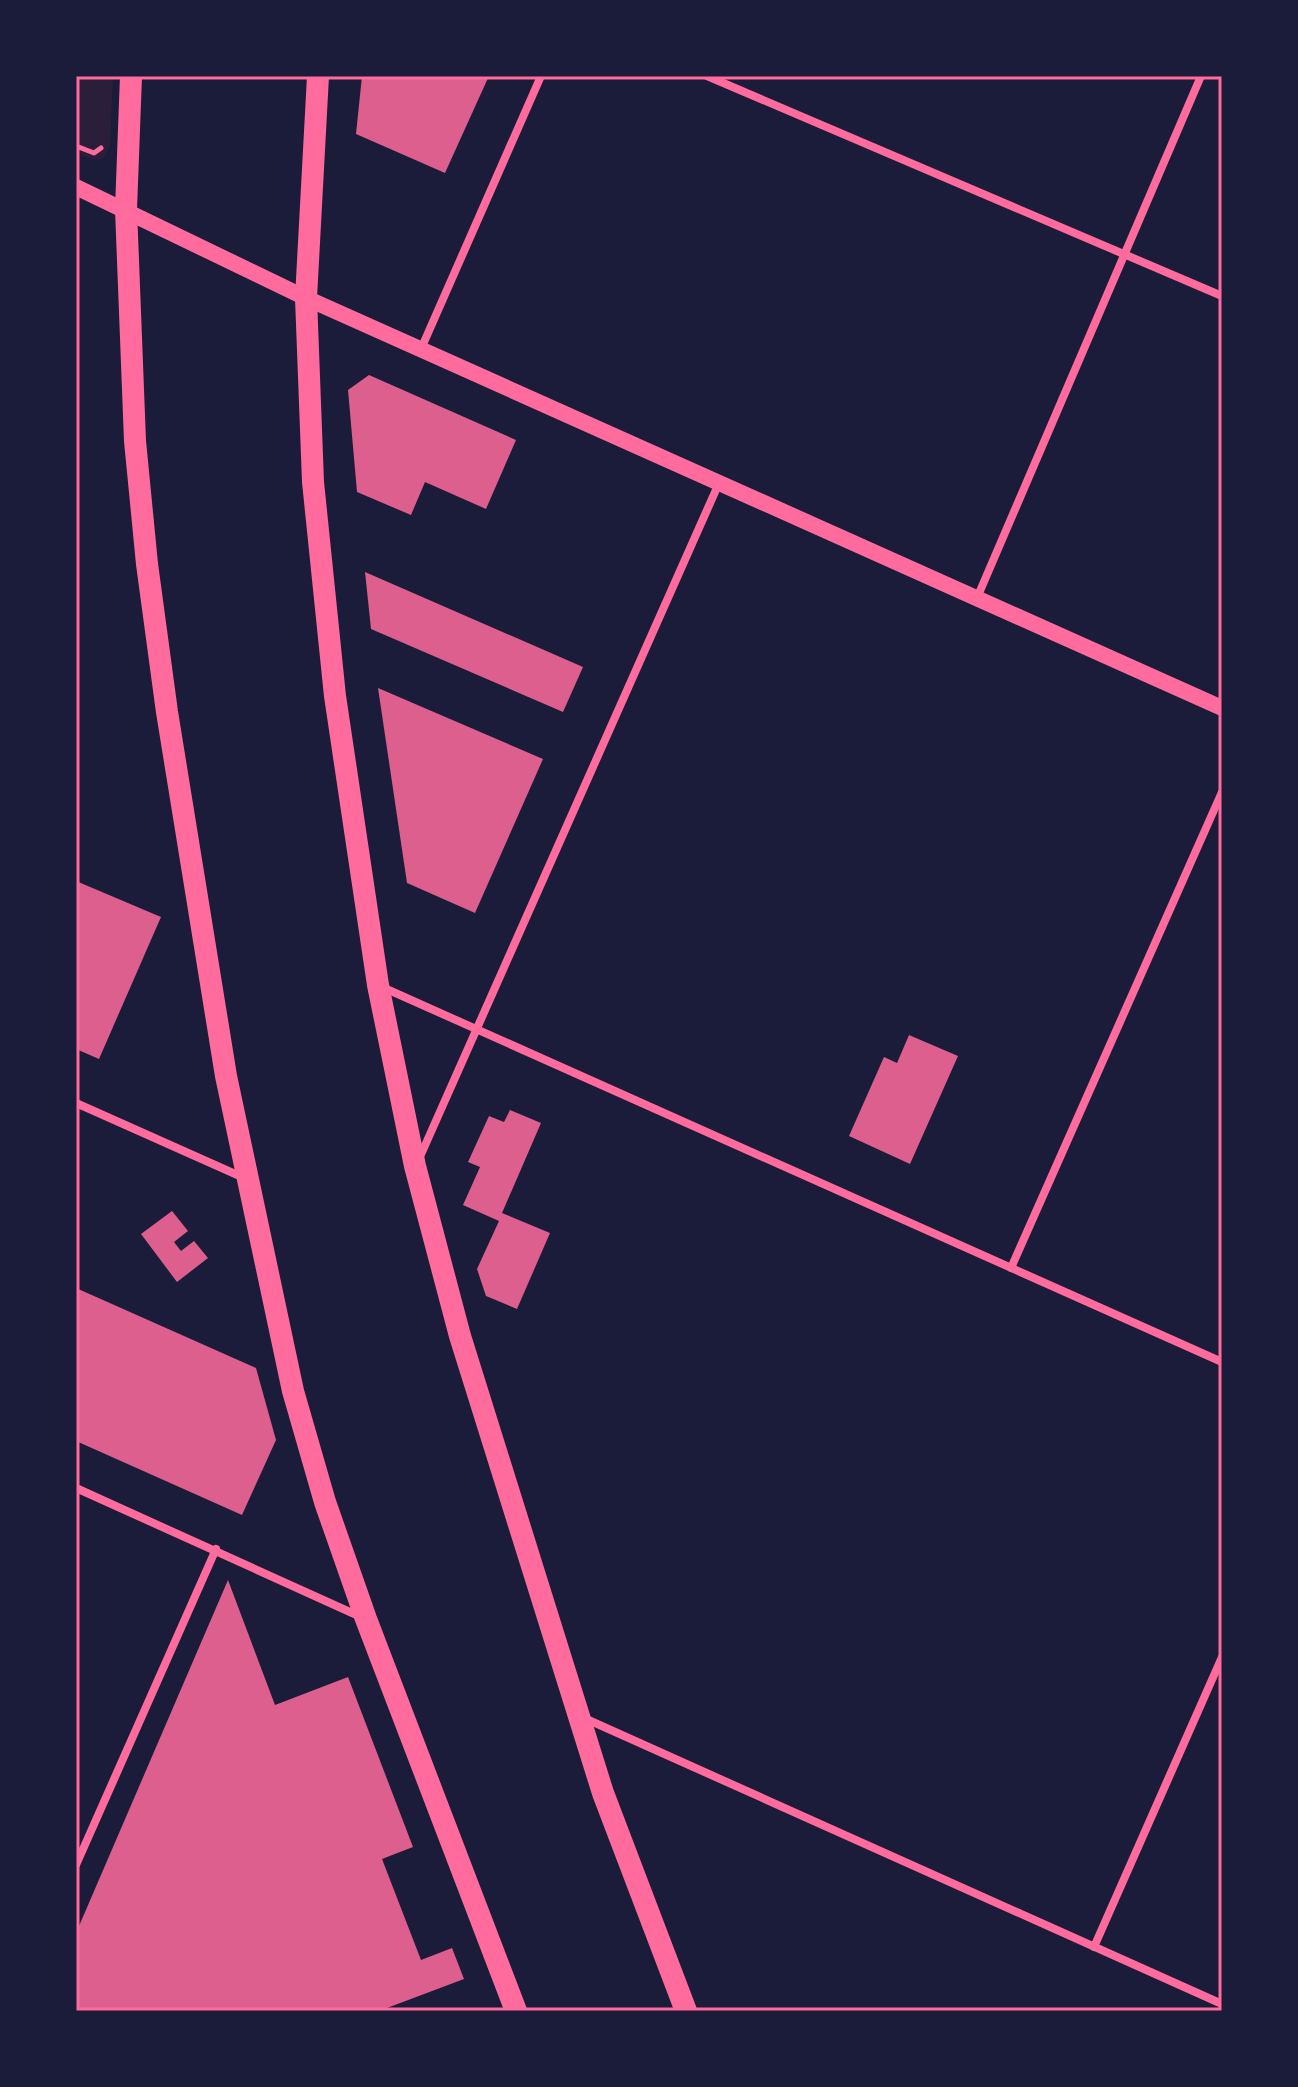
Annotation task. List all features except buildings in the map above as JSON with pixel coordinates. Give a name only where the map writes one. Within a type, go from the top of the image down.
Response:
[{"type":"highway","points":[[131,76],[126,209],[135,441],[147,564],[191,873],[247,1179],[293,1391],[325,1502],[366,1619],[516,2011]]},
{"type":"highway","points":[[318,76],[306,298],[313,482],[349,806],[378,985],[415,1166],[460,1336],[617,1834],[686,2011]]},
{"type":"main road","points":[[76,187],[306,298],[1222,708]]},
{"type":"street","points":[[421,349],[541,76]]},
{"type":"street","points":[[707,76],[1222,296]]},
{"type":"street","points":[[977,598],[1201,76]]},
{"type":"street","points":[[415,1166],[719,483]]},
{"type":"street","points":[[1011,1268],[1222,792]]},
{"type":"street","points":[[378,985],[1222,1362]]},
{"type":"street","points":[[76,1103],[247,1179]]},
{"type":"street","points":[[76,1488],[366,1619]]},
{"type":"street","points":[[76,1865],[216,1549]]},
{"type":"street","points":[[1094,1947],[1222,1657]]},
{"type":"street","points":[[579,1716],[1222,2004]]},
{"type":"shaded area","points":[[76,76],[113,76],[110,147],[103,159],[93,160],[76,153]]}]
